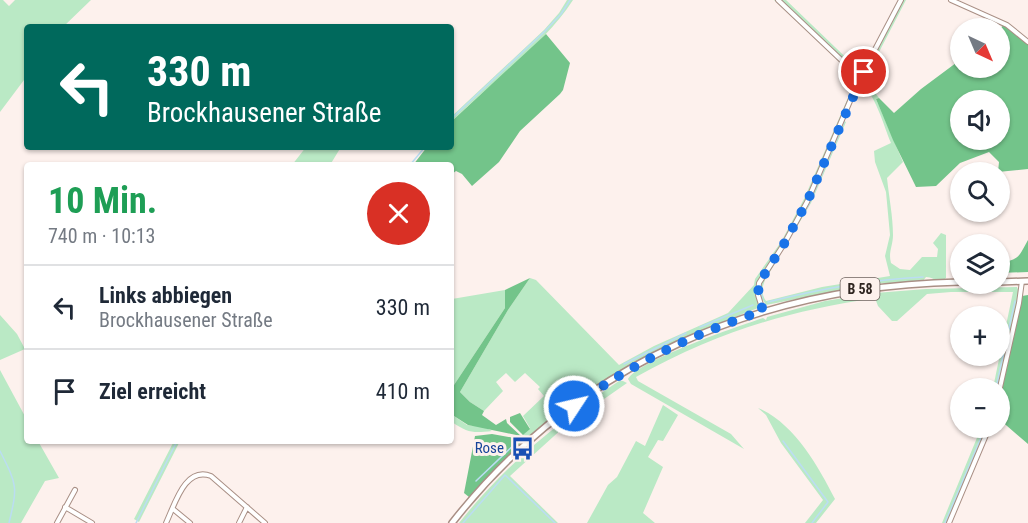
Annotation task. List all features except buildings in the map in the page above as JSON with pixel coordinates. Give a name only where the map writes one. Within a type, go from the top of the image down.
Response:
[{"type":"main road","points":[[1010,282],[1025,281]]},
{"type":"main road","name":"B 58","points":[[452,523],[478,491],[517,452],[557,418],[625,372],[685,341],[763,311],[801,300],[900,285],[950,282]]},
{"type":"street","points":[[778,0],[856,74],[859,80]]},
{"type":"street","points":[[763,311],[758,295],[759,283],[807,202],[859,80],[901,0]]},
{"type":"street","points":[[951,0],[1007,25],[1028,42]]},
{"type":"street","points":[[1002,378],[1025,281]]},
{"type":"street","points":[[949,523],[985,438]]},
{"type":"street","points":[[166,523],[185,484],[196,474],[203,473],[211,477],[265,523]]},
{"type":"street","points":[[57,523],[75,490]]},
{"type":"street","points":[[65,507],[92,523]]},
{"type":"street","points":[[239,523],[247,507]]},
{"type":"street","points":[[173,509],[190,523]]},
{"type":"green space","points":[[0,0],[9,6],[15,0],[91,0],[66,24],[24,24],[24,80],[0,112]]},
{"type":"green space","points":[[567,0],[573,0],[548,32],[454,119],[454,114],[544,30]]},
{"type":"green space","points":[[774,0],[777,0],[852,72],[856,84],[806,201],[755,288],[758,308],[655,352],[598,386],[528,437],[523,435],[530,428],[523,416],[544,396],[538,389],[540,387],[525,373],[515,382],[506,373],[496,382],[503,391],[484,411],[470,402],[460,392],[508,310],[530,278],[536,280],[619,365],[654,346],[728,313],[754,285],[755,279],[781,242],[804,199],[854,84],[849,71]]},
{"type":"green space","points":[[780,0],[786,0],[862,73],[857,73]]},
{"type":"green space","points":[[902,0],[906,0],[865,79],[879,98],[876,99],[903,162],[887,178],[893,228],[890,259],[891,263],[900,269],[910,270],[922,257],[937,257],[938,249],[933,243],[941,233],[946,235],[946,278],[938,280],[926,277],[923,281],[872,284],[766,305],[760,295],[760,284],[785,245],[844,121],[846,122],[811,203],[765,280],[763,296],[766,301],[822,287],[890,276],[885,256],[890,235],[886,192],[875,162],[874,151],[891,143],[875,102],[860,83]]},
{"type":"green space","points":[[1010,28],[1028,44],[1028,169],[1010,171],[1010,162],[999,162],[989,152],[963,162],[950,162],[950,173],[936,186],[916,187],[876,99],[879,98],[894,113],[950,67],[950,78],[1010,78]]},
{"type":"green space","points":[[546,34],[570,63],[560,94],[520,131],[499,162],[472,186],[462,174],[456,171],[454,172],[454,162],[415,162],[425,150],[454,150],[454,119]]},
{"type":"green space","points":[[304,150],[339,150],[332,162],[294,162]]},
{"type":"green space","points":[[1028,240],[1028,272],[1010,273],[1010,260],[1018,257]]},
{"type":"green space","points":[[530,278],[508,310],[460,392],[484,411],[482,415],[496,425],[506,419],[507,423],[521,436],[468,425],[454,416],[454,385],[505,308],[505,290]]},
{"type":"green space","points":[[1010,287],[1017,287],[1019,292],[1010,333],[1010,306],[1013,292],[1010,292]]},
{"type":"green space","points":[[950,288],[950,292],[927,294],[897,321],[892,321],[878,306],[875,298],[781,317],[723,336],[636,377],[638,381],[731,434],[744,449],[631,384],[628,379],[636,371],[669,353],[763,318],[766,320],[767,317],[825,301],[875,293]]},
{"type":"green space","points":[[505,290],[505,308],[454,385],[454,299]]},
{"type":"green space","points":[[1028,295],[1028,444],[1010,428],[1010,378],[1004,378],[1006,366],[1010,366],[1010,349],[1022,296]]},
{"type":"green space","points":[[0,315],[17,334],[24,349],[0,360]]},
{"type":"green space","points":[[998,366],[1003,366],[1000,378],[995,378]]},
{"type":"green space","points":[[0,370],[24,414],[24,444],[40,444],[59,478],[45,481],[21,523],[0,523]]},
{"type":"green space","points":[[619,381],[627,383],[564,427],[510,476],[558,523],[459,523],[495,482],[533,446]]},
{"type":"green space","points":[[663,405],[678,415],[663,441],[658,440],[648,457],[663,467],[643,513],[655,523],[587,523],[608,485],[617,477],[636,441],[645,446]]},
{"type":"green space","points":[[758,408],[783,424],[794,435],[813,460],[835,499],[816,523],[805,523],[823,500],[781,443],[766,415]]},
{"type":"green space","points":[[520,413],[530,429],[523,435],[510,422],[510,417]]},
{"type":"green space","points":[[454,416],[467,425],[484,427],[492,431],[471,431],[454,423]]},
{"type":"green space","points":[[492,434],[523,441],[469,497],[464,493],[475,436]]},
{"type":"green space","points":[[977,438],[984,438],[948,523],[942,523]]},
{"type":"green space","points":[[172,444],[178,444],[139,522],[134,519]]},
{"type":"waterway","points":[[454,116],[545,31],[570,0]]},
{"type":"waterway","points":[[770,269],[809,204],[844,122]]},
{"type":"waterway","points":[[412,162],[422,150]]},
{"type":"waterway","points":[[768,302],[845,286],[923,277]]},
{"type":"waterway","points":[[761,283],[762,300]]},
{"type":"waterway","points":[[998,378],[1015,301]]},
{"type":"waterway","points":[[700,327],[753,305]]},
{"type":"waterway","points":[[624,364],[686,333]]},
{"type":"waterway","points":[[945,523],[981,438]]},
{"type":"waterway","points":[[476,481],[518,441]]},
{"type":"waterway","points":[[783,441],[828,502],[812,523]]},
{"type":"waterway","points":[[136,523],[176,444]]},
{"type":"waterway","points":[[0,451],[13,479],[15,493],[9,523]]},
{"type":"waterway","points":[[463,523],[505,475],[555,523]]},
{"type":"place","name":"Rose","points":[[522,448]]},
{"type":"route","points":[[574,406],[591,393],[654,356],[732,321],[763,311],[757,289],[759,283],[807,202],[864,72]]}]
